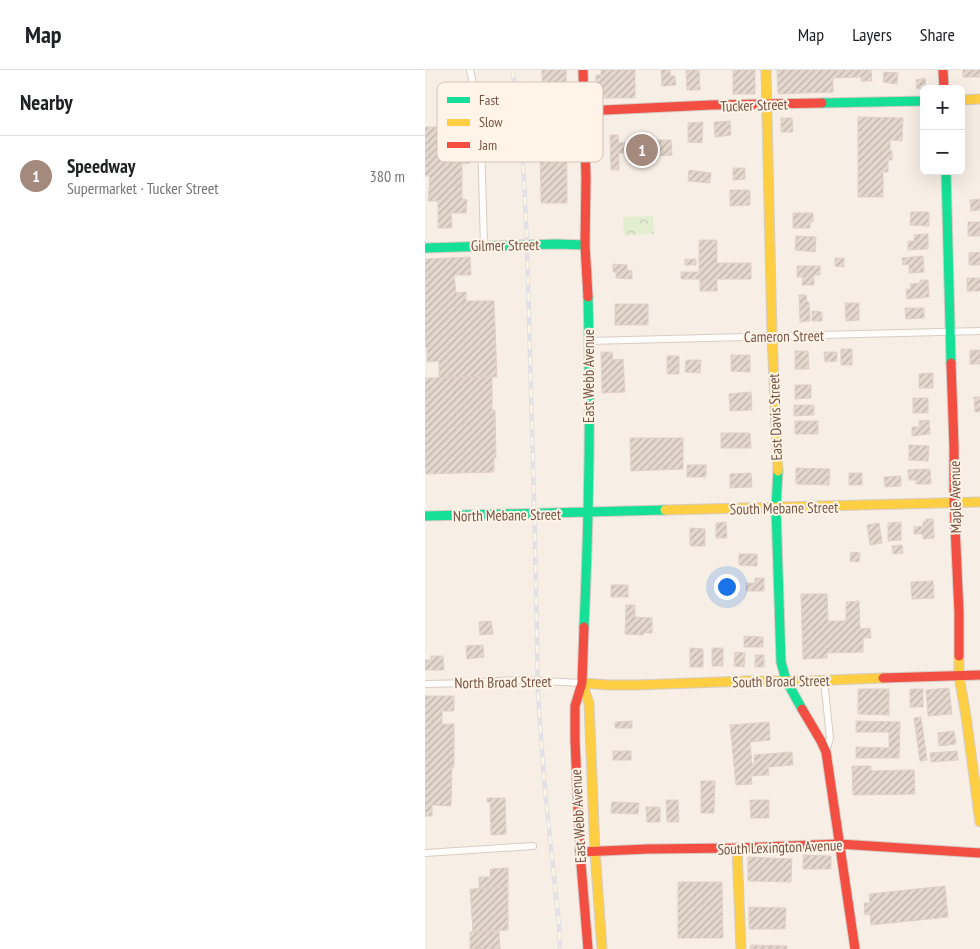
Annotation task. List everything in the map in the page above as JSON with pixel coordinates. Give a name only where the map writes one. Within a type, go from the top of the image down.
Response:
[{"type":"main road","name":"East Davis Street","points":[[766,70],[772,336],[778,480],[776,508],[781,668],[806,718],[826,752],[855,949]]},
{"type":"main road","points":[[943,70],[944,85]]},
{"type":"main road","points":[[965,100],[980,99]]},
{"type":"main road","name":"Tucker Street","points":[[603,110],[920,101]]},
{"type":"main road","name":"East Webb Avenue","points":[[586,162],[585,245],[589,341],[588,513],[582,683],[575,706],[575,714],[576,785],[589,949]]},
{"type":"main road","name":"Maple Avenue","points":[[946,175],[959,676],[980,822]]},
{"type":"main road","name":"Gilmer Street","points":[[425,248],[556,244],[585,245]]},
{"type":"main road","name":"South Mebane Street","points":[[588,513],[980,502]]},
{"type":"main road","name":"North Mebane Street","points":[[425,516],[588,513]]},
{"type":"main road","name":"South Broad Street","points":[[582,683],[609,685],[980,675]]},
{"type":"main road","name":"East Webb Avenue","points":[[582,683],[589,704],[595,851],[602,949]]},
{"type":"main road","name":"South Lexington Avenue","points":[[580,852],[839,844],[980,853]]},
{"type":"main road","points":[[737,848],[741,949]]},
{"type":"street","points":[[482,162],[484,246]]},
{"type":"street","name":"Cameron Street","points":[[589,341],[980,332]]},
{"type":"street","name":"North Broad Street","points":[[425,684],[522,680],[582,683]]},
{"type":"street","name":"East Davis Street","points":[[824,680],[830,738],[826,752]]},
{"type":"street","points":[[425,853],[533,846]]},
{"type":"green space","points":[[653,216],[654,234],[624,235],[623,217]]},
{"type":"building","points":[[542,70],[566,70],[566,82],[542,82]]},
{"type":"building","points":[[601,70],[635,70],[635,98],[603,98],[603,82],[596,82],[596,75],[601,75]]},
{"type":"building","points":[[661,70],[670,70],[670,76],[675,76],[676,85],[662,86]]},
{"type":"building","points":[[686,70],[699,70],[700,90],[687,90]]},
{"type":"building","points":[[733,70],[755,70],[755,94],[733,94]]},
{"type":"building","points":[[777,70],[871,70],[872,81],[861,81],[861,77],[833,78],[833,92],[778,94]]},
{"type":"building","points":[[963,70],[980,70],[980,77],[963,77]]},
{"type":"building","points":[[884,72],[898,73],[897,84],[883,82]]},
{"type":"building","points":[[925,78],[926,85],[920,85],[920,89],[917,89],[916,80]]},
{"type":"building","points":[[858,117],[903,118],[902,141],[890,140],[892,160],[888,160],[888,172],[883,172],[883,197],[858,197]]},
{"type":"building","points":[[781,118],[792,118],[793,132],[781,132]]},
{"type":"building","points":[[730,121],[731,135],[715,137],[714,122]]},
{"type":"building","points":[[703,122],[702,143],[688,142],[688,123]]},
{"type":"building","points":[[425,127],[437,127],[437,162],[470,162],[462,164],[462,199],[467,200],[466,213],[451,213],[452,228],[438,228],[438,201],[428,201],[430,176],[425,176]]},
{"type":"building","points":[[610,135],[618,135],[619,143],[633,142],[634,153],[619,153],[619,170],[611,170]]},
{"type":"building","points":[[633,136],[653,136],[653,161],[644,162],[645,166],[634,166]]},
{"type":"building","points":[[657,140],[671,140],[672,155],[658,156]]},
{"type":"building","points":[[540,162],[567,162],[567,203],[541,203]]},
{"type":"building","points":[[733,168],[745,168],[745,179],[733,180]]},
{"type":"building","points":[[689,170],[711,173],[710,183],[688,181]]},
{"type":"building","points":[[730,190],[750,190],[750,205],[730,206]]},
{"type":"building","points":[[980,199],[980,210],[971,211],[970,200]]},
{"type":"building","points":[[911,212],[929,212],[929,226],[910,225]]},
{"type":"building","points":[[793,213],[813,213],[813,222],[810,222],[810,228],[793,228]]},
{"type":"building","points":[[968,222],[980,222],[980,236],[968,236]]},
{"type":"building","points":[[928,234],[928,249],[908,250],[908,241],[914,241],[914,235]]},
{"type":"building","points":[[796,236],[816,237],[815,252],[795,250]]},
{"type":"building","points":[[699,240],[717,240],[717,263],[751,263],[751,279],[717,279],[717,291],[700,291],[700,279],[681,279],[681,272],[699,272]]},
{"type":"building","points":[[980,252],[980,265],[969,265],[969,253]]},
{"type":"building","points":[[923,256],[924,272],[909,273],[909,264],[903,265],[902,258]]},
{"type":"building","points":[[470,257],[471,275],[454,275],[456,293],[466,292],[466,301],[494,301],[497,377],[439,378],[439,361],[427,362],[427,347],[425,347],[425,259]]},
{"type":"building","points":[[835,258],[844,258],[844,267],[835,266]]},
{"type":"building","points":[[685,259],[696,259],[696,265],[685,265]]},
{"type":"building","points":[[613,264],[627,265],[627,270],[632,271],[632,279],[616,278],[616,272],[613,272]]},
{"type":"building","points":[[797,266],[820,266],[820,275],[814,275],[814,285],[802,285],[803,277],[797,277]]},
{"type":"building","points":[[967,278],[980,278],[980,291],[967,291]]},
{"type":"building","points":[[920,280],[928,280],[929,297],[907,299],[906,289],[911,289],[910,284],[920,283]]},
{"type":"building","points":[[799,295],[806,295],[807,302],[809,302],[810,321],[800,322]]},
{"type":"building","points":[[845,303],[859,303],[859,320],[846,321]]},
{"type":"building","points":[[615,304],[648,304],[648,325],[615,325]]},
{"type":"building","points":[[905,308],[924,308],[924,318],[906,319]]},
{"type":"building","points":[[812,311],[822,312],[822,321],[812,321]]},
{"type":"building","points":[[841,349],[852,349],[852,365],[841,365]]},
{"type":"building","points":[[970,350],[980,350],[980,364],[970,364]]},
{"type":"building","points":[[795,351],[808,351],[809,369],[795,369]]},
{"type":"building","points":[[601,352],[612,352],[613,360],[623,359],[625,392],[602,393]]},
{"type":"building","points":[[824,352],[837,352],[837,361],[825,362]]},
{"type":"building","points":[[731,355],[750,355],[750,372],[731,371]]},
{"type":"building","points":[[667,356],[679,356],[679,374],[667,374]]},
{"type":"building","points":[[686,360],[701,360],[700,373],[685,372]]},
{"type":"building","points":[[933,373],[933,388],[919,388],[919,374]]},
{"type":"building","points":[[492,376],[492,410],[495,410],[496,458],[494,458],[494,472],[425,474],[425,378]]},
{"type":"building","points":[[795,385],[811,385],[811,398],[795,399]]},
{"type":"building","points":[[751,392],[752,410],[730,411],[729,394]]},
{"type":"building","points":[[974,397],[980,397],[980,412],[975,412]]},
{"type":"building","points":[[913,398],[928,398],[928,413],[913,413]]},
{"type":"building","points":[[794,405],[814,405],[814,415],[794,416]]},
{"type":"building","points":[[929,420],[930,434],[912,436],[912,427],[920,427],[919,421]]},
{"type":"building","points":[[795,421],[818,421],[818,434],[795,434]]},
{"type":"building","points":[[721,433],[750,433],[751,448],[721,448]]},
{"type":"building","points":[[630,438],[683,438],[683,469],[631,471]]},
{"type":"building","points":[[909,445],[929,446],[928,461],[909,460]]},
{"type":"building","points":[[687,465],[706,465],[706,477],[687,477]]},
{"type":"building","points":[[796,468],[830,469],[829,485],[796,484]]},
{"type":"building","points":[[930,469],[931,484],[916,484],[916,480],[909,480],[908,470]]},
{"type":"building","points":[[751,473],[752,487],[730,488],[730,474]]},
{"type":"building","points":[[849,473],[862,473],[862,485],[849,485]]},
{"type":"building","points":[[901,476],[901,486],[885,487],[884,477]]},
{"type":"building","points":[[926,519],[933,519],[934,538],[923,539],[923,534],[914,534],[914,527],[923,526],[923,522],[926,522]]},
{"type":"building","points":[[726,522],[727,538],[716,538],[716,523]]},
{"type":"building","points":[[901,522],[901,540],[888,541],[888,523]]},
{"type":"building","points":[[879,523],[882,543],[870,545],[867,525]]},
{"type":"building","points":[[690,528],[705,529],[705,546],[690,546]]},
{"type":"building","points":[[902,545],[903,553],[893,554],[892,546]]},
{"type":"building","points":[[851,552],[860,553],[859,562],[850,561]]},
{"type":"building","points":[[739,554],[757,554],[757,566],[739,565]]},
{"type":"building","points":[[755,578],[764,578],[764,591],[746,591],[746,583],[755,583]]},
{"type":"building","points":[[933,581],[934,598],[912,599],[911,582]]},
{"type":"building","points":[[611,585],[628,585],[628,597],[611,597]]},
{"type":"building","points":[[801,594],[827,594],[828,621],[846,621],[846,602],[859,601],[860,629],[870,628],[871,638],[863,638],[863,652],[827,653],[827,658],[803,659]]},
{"type":"building","points":[[626,605],[635,605],[635,617],[652,618],[652,633],[643,633],[643,635],[625,634]]},
{"type":"building","points":[[491,621],[493,634],[480,635],[479,622]]},
{"type":"building","points":[[744,636],[763,637],[763,647],[744,647]]},
{"type":"building","points":[[483,645],[484,657],[467,659],[466,646]]},
{"type":"building","points":[[690,648],[703,649],[703,667],[690,667]]},
{"type":"building","points":[[712,648],[723,648],[723,666],[712,666]]},
{"type":"building","points":[[735,652],[745,653],[744,667],[734,666]]},
{"type":"building","points":[[755,655],[764,655],[764,667],[755,667]]},
{"type":"building","points":[[431,656],[443,656],[444,670],[425,670],[425,660],[431,660]]},
{"type":"building","points":[[949,688],[952,714],[928,716],[926,690]]},
{"type":"building","points":[[858,689],[889,689],[889,715],[858,714]]},
{"type":"building","points":[[910,689],[923,689],[923,707],[910,707]]},
{"type":"building","points":[[425,696],[454,696],[454,711],[442,711],[442,724],[454,724],[454,767],[452,767],[451,806],[432,805],[432,816],[425,816]]},
{"type":"building","points":[[921,717],[927,760],[920,761],[914,718]]},
{"type":"building","points":[[632,721],[632,728],[615,728],[615,722]]},
{"type":"building","points":[[856,721],[900,722],[899,758],[856,758],[856,747],[889,748],[889,732],[856,732]]},
{"type":"building","points":[[769,722],[770,740],[750,742],[752,764],[755,764],[754,755],[792,752],[793,765],[768,767],[769,775],[751,776],[752,784],[736,785],[730,725]]},
{"type":"building","points":[[954,731],[956,744],[939,746],[938,733]]},
{"type":"building","points":[[613,751],[631,751],[631,760],[613,760]]},
{"type":"building","points":[[957,751],[958,760],[931,762],[930,753]]},
{"type":"building","points":[[852,766],[871,766],[871,771],[914,770],[915,794],[853,795]]},
{"type":"building","points":[[701,781],[715,781],[714,813],[701,813]]},
{"type":"building","points":[[487,798],[505,798],[506,834],[491,835],[490,802],[487,802]]},
{"type":"building","points":[[666,800],[678,800],[679,822],[667,822]]},
{"type":"building","points":[[750,800],[769,800],[769,818],[751,818]]},
{"type":"building","points":[[612,802],[639,803],[638,814],[611,813]]},
{"type":"building","points":[[646,807],[660,807],[660,822],[647,822]]},
{"type":"building","points":[[803,855],[831,856],[831,869],[803,869]]},
{"type":"building","points":[[748,857],[792,859],[791,882],[748,881]]},
{"type":"building","points":[[508,868],[508,887],[479,889],[479,877],[490,877],[490,869]]},
{"type":"building","points":[[678,882],[722,882],[723,938],[678,938]]},
{"type":"building","points":[[945,886],[948,917],[871,925],[870,914],[865,915],[864,903],[870,903],[869,894]]},
{"type":"building","points":[[508,887],[508,930],[473,932],[470,889]]},
{"type":"building","points":[[749,907],[786,908],[785,929],[749,929]]},
{"type":"building","points":[[499,931],[500,949],[470,949],[470,932]]},
{"type":"building","points":[[751,945],[787,946],[787,949],[750,949]]},
{"type":"railway","points":[[512,70],[514,82]]},
{"type":"railway","points":[[523,162],[527,245],[538,694],[560,949]]},
{"type":"traffic: fast","points":[[822,103],[920,101]]},
{"type":"traffic: fast","points":[[946,175],[951,363]]},
{"type":"traffic: fast","points":[[425,248],[556,244],[585,245]]},
{"type":"traffic: fast","points":[[584,627],[589,462],[588,297]]},
{"type":"traffic: fast","points":[[778,471],[776,508],[781,662],[786,680],[802,709]]},
{"type":"traffic: fast","points":[[425,516],[665,510]]},
{"type":"traffic: slow","points":[[766,70],[772,336],[778,471]]},
{"type":"traffic: slow","points":[[965,100],[980,99]]},
{"type":"traffic: slow","points":[[665,510],[980,502]]},
{"type":"traffic: slow","points":[[959,656],[959,676],[980,822]]},
{"type":"traffic: slow","points":[[582,683],[637,685],[883,678]]},
{"type":"traffic: slow","points":[[582,683],[589,703],[595,851],[602,949]]},
{"type":"traffic: slow","points":[[737,848],[741,949]]},
{"type":"traffic: jam","points":[[583,70],[583,82]]},
{"type":"traffic: jam","points":[[943,70],[944,85]]},
{"type":"traffic: jam","points":[[603,110],[711,105],[822,103]]},
{"type":"traffic: jam","points":[[586,162],[585,245],[588,297]]},
{"type":"traffic: jam","points":[[951,363],[959,656]]},
{"type":"traffic: jam","points":[[584,627],[582,683],[575,706],[575,740],[580,852],[588,949]]},
{"type":"traffic: jam","points":[[883,678],[980,675]]},
{"type":"traffic: jam","points":[[802,709],[826,752],[855,949]]},
{"type":"traffic: jam","points":[[580,852],[839,844],[980,853]]},
{"type":"place","name":"Speedway","points":[[642,150]]}]
